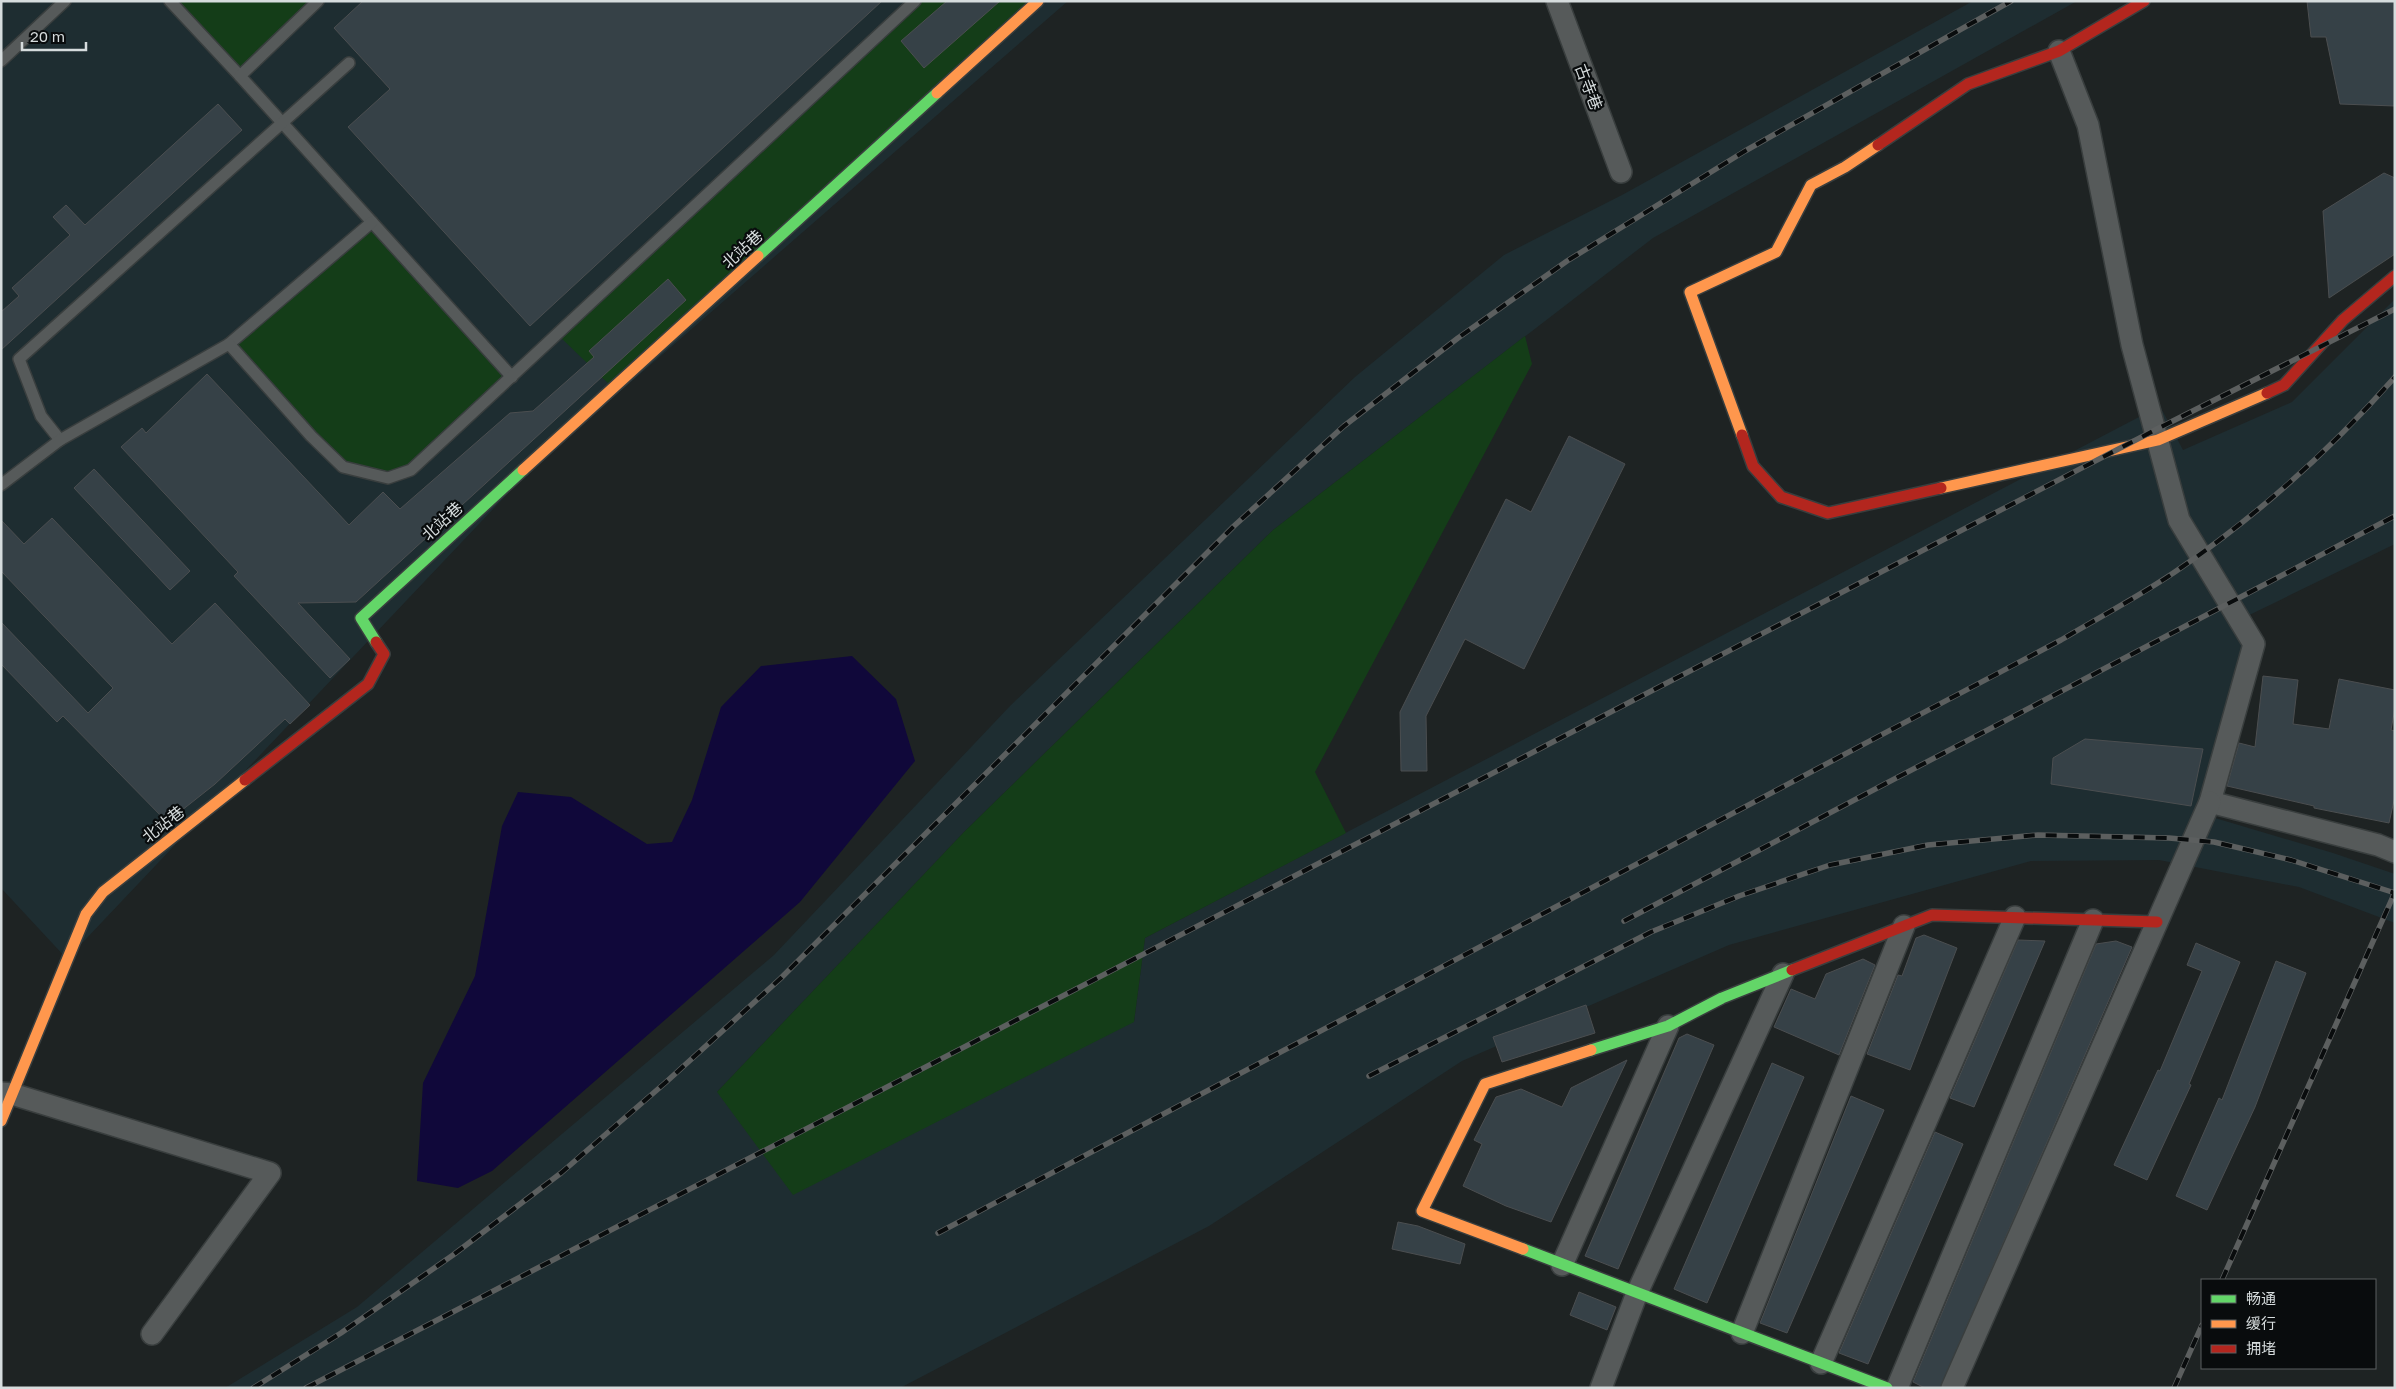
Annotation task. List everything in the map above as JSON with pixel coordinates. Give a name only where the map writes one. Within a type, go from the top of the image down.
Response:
[{"type":"street","name":"北站巷","points":[[1,1121],[7,1094],[86,914],[103,892],[368,684],[384,654],[361,618],[1038,1]]},
{"type":"street","name":"古寺巷","points":[[1557,1],[1621,172]]},
{"type":"street","points":[[2144,1],[2059,51],[1968,84],[1845,168],[1811,185],[1776,252],[1690,292],[1753,466],[1781,497],[1828,513],[2158,440],[2284,385],[2343,320],[2395,276]]},
{"type":"street","points":[[1952,1388],[2210,802],[2254,644],[2179,520],[2132,344],[2088,125],[2059,51]]},
{"type":"street","points":[[2210,802],[2378,845],[2395,852]]},
{"type":"street","points":[[1887,1388],[1422,1211],[1485,1084],[1668,1026],[1722,998],[1932,915],[2157,922]]},
{"type":"street","points":[[1821,1363],[2015,917]]},
{"type":"street","points":[[1896,1388],[2093,920]]},
{"type":"street","points":[[1742,1333],[1904,926]]},
{"type":"street","points":[[1601,1388],[1637,1293],[1783,974]]},
{"type":"street","points":[[1562,1264],[1668,1026]]},
{"type":"street","points":[[7,1094],[270,1173],[152,1334]]},
{"type":"lane","points":[[1,61],[65,1]]},
{"type":"lane","points":[[170,1],[512,377]]},
{"type":"lane","points":[[240,76],[318,1]]},
{"type":"lane","points":[[229,344],[311,436],[343,467],[388,478],[411,470],[915,1]]},
{"type":"lane","points":[[60,440],[42,416],[19,359],[349,63]]},
{"type":"lane","points":[[1,485],[60,440],[229,344],[372,222]]},
{"type":"shaded area","points":[[1,1],[1068,1],[531,469],[67,959],[1,888]]},
{"type":"shaded area","points":[[1973,1],[2077,1],[1653,238],[1273,530],[964,832],[717,1092],[1134,1022],[1145,938],[2160,406],[2183,450],[2292,402],[2395,299],[2395,544],[2239,620],[2254,644],[2205,815],[2333,853],[2395,874],[2395,923],[2299,887],[2159,860],[2031,861],[1729,945],[1462,1061],[1209,1226],[900,1388],[225,1388],[357,1307],[774,955],[1011,705],[1355,377],[1504,255],[1622,195]]},
{"type":"shaded area","points":[[852,656],[896,699],[915,761],[800,902],[492,1171],[458,1188],[417,1181],[423,1083],[475,976],[502,826],[518,792],[571,797],[647,844],[672,842],[692,800],[721,707],[761,666]]},
{"type":"green space","points":[[170,1],[318,1],[240,76]]},
{"type":"green space","points":[[915,1],[1038,1],[613,388],[557,334]]},
{"type":"green space","points":[[372,222],[512,377],[414,468],[388,478],[343,467],[229,344]]},
{"type":"green space","points":[[1525,336],[1532,364],[1315,772],[1346,833],[1145,938],[1134,1022],[793,1195],[717,1092],[964,832],[1273,530]]},
{"type":"building","points":[[363,1],[882,1],[530,326],[348,127],[390,89],[334,28]]},
{"type":"building","points":[[947,1],[1000,1],[924,68],[901,41]]},
{"type":"building","points":[[2307,1],[2395,1],[2395,106],[2340,104],[2326,37],[2311,37]]},
{"type":"building","points":[[218,104],[242,130],[1,350],[1,312],[19,296],[12,288],[70,235],[53,217],[66,205],[85,225]]},
{"type":"building","points":[[2384,173],[2395,178],[2395,254],[2329,298],[2323,211]]},
{"type":"building","points":[[668,279],[686,300],[356,602],[298,603],[350,659],[330,678],[234,576],[238,572],[121,447],[142,428],[146,433],[207,374],[349,525],[383,492],[400,509],[510,413],[533,411],[594,357],[589,351]]},
{"type":"building","points":[[1569,436],[1625,464],[1524,669],[1465,639],[1426,716],[1427,771],[1401,771],[1400,712],[1506,499],[1531,512]]},
{"type":"building","points":[[94,469],[190,571],[170,590],[74,488]]},
{"type":"building","points":[[52,518],[172,644],[215,603],[310,705],[290,724],[285,719],[215,784],[167,822],[63,716],[57,722],[1,664],[1,622],[88,713],[113,688],[1,571],[1,520],[24,544]]},
{"type":"building","points":[[2263,676],[2298,680],[2293,724],[2329,729],[2339,679],[2395,690],[2395,708],[2391,730],[2395,731],[2395,796],[2389,823],[2314,808],[2314,806],[2227,786],[2239,743],[2255,747]]},
{"type":"building","points":[[2085,739],[2203,749],[2191,806],[2051,784],[2053,758]]},
{"type":"building","points":[[1924,935],[1957,948],[1910,1070],[1867,1054],[1898,975],[1902,976],[1916,938]]},
{"type":"building","points":[[2018,940],[2045,941],[1974,1107],[1950,1098]]},
{"type":"building","points":[[2116,941],[2132,947],[1940,1388],[1925,1388],[1913,1382],[2096,944]]},
{"type":"building","points":[[2196,943],[2240,962],[2189,1084],[2191,1085],[2147,1180],[2114,1165],[2158,1070],[2160,1071],[2202,971],[2187,965]]},
{"type":"building","points":[[1863,959],[1875,965],[1839,1055],[1774,1027],[1791,989],[1815,999],[1826,974]]},
{"type":"building","points":[[2276,961],[2306,973],[2255,1107],[2207,1210],[2176,1196],[2219,1098],[2222,1100]]},
{"type":"building","points":[[1586,1005],[1595,1033],[1502,1062],[1493,1037]]},
{"type":"building","points":[[1687,1034],[1714,1045],[1618,1269],[1585,1256],[1679,1038]]},
{"type":"building","points":[[1627,1060],[1551,1222],[1506,1206],[1463,1186],[1482,1144],[1474,1140],[1496,1097],[1521,1089],[1562,1107],[1571,1088]]},
{"type":"building","points":[[1772,1063],[1804,1077],[1707,1303],[1674,1289]]},
{"type":"building","points":[[1851,1096],[1884,1110],[1787,1333],[1760,1323]]},
{"type":"building","points":[[1935,1132],[1963,1144],[1868,1364],[1839,1353]]},
{"type":"building","points":[[1398,1222],[1418,1226],[1465,1244],[1460,1264],[1392,1249]]},
{"type":"building","points":[[1579,1292],[1616,1307],[1607,1330],[1570,1315]]},
{"type":"railway","points":[[253,1388],[341,1333],[453,1255],[561,1173],[665,1083],[781,978],[1234,526],[1344,426],[1458,338],[1567,261],[1745,151],[2011,1]]},
{"type":"railway","points":[[306,1388],[2157,429],[2395,309]]},
{"type":"railway","points":[[938,1233],[2061,640],[2138,596],[2211,546],[2267,502],[2321,454],[2395,377]]},
{"type":"railway","points":[[1624,921],[2395,516]]},
{"type":"railway","points":[[1369,1076],[1651,932],[1739,896],[1830,865],[1928,845],[2038,835],[2169,838],[2214,842],[2291,860],[2395,893]]},
{"type":"railway","points":[[2222,1279],[2395,892]]},
{"type":"railway","points":[[2174,1388],[2201,1327]]},
{"type":"traffic: fast","points":[[758,256],[937,93]]},
{"type":"traffic: fast","points":[[376,642],[361,618],[523,470]]},
{"type":"traffic: fast","points":[[1591,1050],[1668,1026],[1722,998],[1792,970]]},
{"type":"traffic: fast","points":[[1523,1249],[1887,1388]]},
{"type":"traffic: slow","points":[[937,93],[1038,1]]},
{"type":"traffic: slow","points":[[1742,435],[1690,292],[1776,252],[1811,185],[1845,167],[1878,145]]},
{"type":"traffic: slow","points":[[523,470],[758,256]]},
{"type":"traffic: slow","points":[[1941,488],[2158,440],[2267,393]]},
{"type":"traffic: slow","points":[[1,1121],[86,914],[103,892],[245,780]]},
{"type":"traffic: slow","points":[[1523,1249],[1422,1211],[1485,1084],[1591,1050]]},
{"type":"traffic: jam","points":[[1878,145],[1968,84],[2059,51],[2144,1]]},
{"type":"traffic: jam","points":[[2267,393],[2284,385],[2343,320],[2395,276]]},
{"type":"traffic: jam","points":[[1742,435],[1753,466],[1781,497],[1828,513],[1941,488]]},
{"type":"traffic: jam","points":[[245,780],[368,684],[384,654],[376,642]]},
{"type":"traffic: jam","points":[[1792,970],[1932,915],[2157,922]]}]
